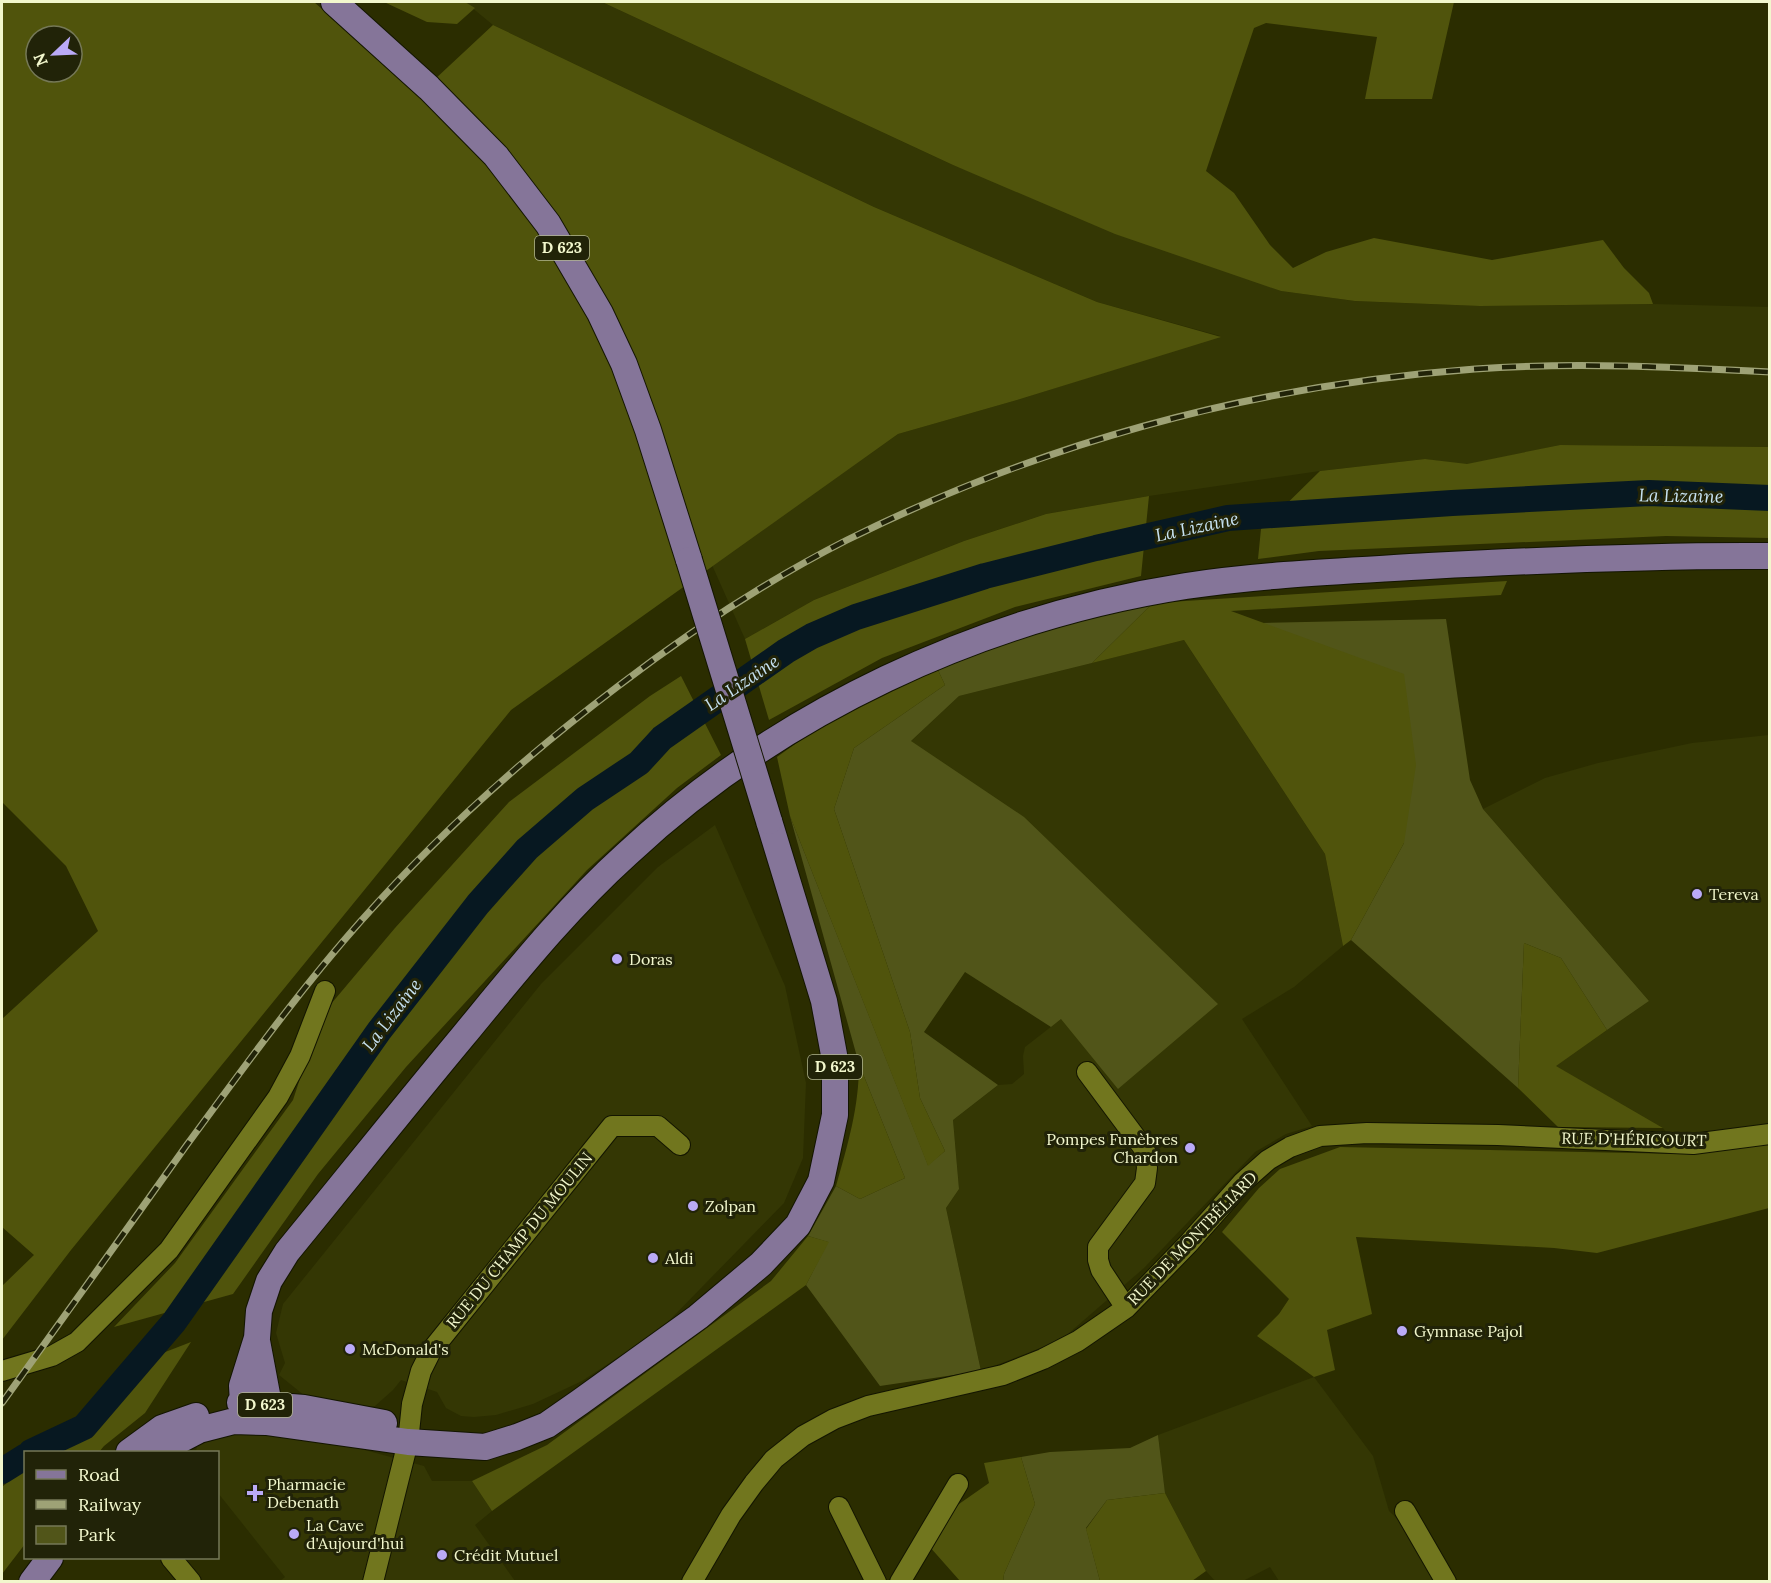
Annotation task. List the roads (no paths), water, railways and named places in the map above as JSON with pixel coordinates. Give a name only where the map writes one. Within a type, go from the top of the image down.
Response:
[{"type":"main road","name":"D 623","points":[[130,1451],[162,1428],[231,1404],[255,1413],[484,1447],[547,1425],[698,1317],[761,1264],[798,1225],[821,1181],[836,1114],[835,1060],[824,1001],[689,560],[648,430],[624,364],[600,313],[548,224],[496,156],[429,88],[334,2]]},
{"type":"main road","points":[[255,1413],[256,1338],[259,1311],[269,1281],[286,1252],[562,917],[630,851],[708,787],[758,751],[853,697],[917,666],[1011,629],[1070,611],[1184,586],[1307,573],[1588,558],[1770,556]]},
{"type":"main road","name":"D 623","points":[[159,1451],[199,1430],[255,1413]]},
{"type":"main road","points":[[32,1581],[48,1559]]},
{"type":"street","points":[[2,1371],[52,1356],[77,1342],[169,1250],[232,1164],[289,1078],[325,991]]},
{"type":"street","points":[[1087,1072],[1145,1150],[1147,1168],[1145,1182],[1098,1247],[1101,1270],[1126,1308]]},
{"type":"street","name":"RUE DU CHAMP DU MOULIN","points":[[409,1436],[412,1404],[431,1351],[612,1126],[658,1126],[680,1145]]},
{"type":"street","name":"RUE DE MONTBÉLIARD","points":[[692,1581],[731,1515],[754,1483],[774,1459],[803,1436],[834,1419],[868,1406],[1003,1375],[1043,1359],[1078,1341],[1126,1308],[1188,1244],[1243,1182],[1268,1160],[1290,1147],[1320,1136],[1367,1133],[1498,1135]]},
{"type":"street","name":"RUE D'HÉRICOURT","points":[[1498,1135],[1693,1143],[1770,1134]]},
{"type":"street","points":[[373,1581],[409,1436]]},
{"type":"street","points":[[900,1581],[958,1484]]},
{"type":"street","points":[[839,1507],[876,1581]]},
{"type":"street","points":[[1404,1511],[1446,1581]]},
{"type":"street","points":[[173,1559],[191,1581]]},
{"type":"waterway","name":"La Lizaine","points":[[33,1451],[84,1427],[174,1322],[379,1031],[478,904],[527,849],[585,799],[639,763],[662,738],[786,651],[812,636],[856,617],[985,576],[1228,518],[1649,493],[1770,498]]},
{"type":"waterway","name":"La Lizaine","points":[[2,1471],[24,1457]]},
{"type":"railway","points":[[2,1403],[270,1032],[360,922],[420,858],[482,798],[582,714],[700,627],[787,573],[847,540],[922,505],[997,474],[1075,447],[1232,404],[1393,377],[1475,369],[1586,366],[1770,372]]},
{"type":"place","name":"Tereva","points":[[1697,894]]},
{"type":"place","name":"Doras","points":[[617,959]]},
{"type":"place","name":"Pompes Funèbres Chardon","points":[[1190,1148]]},
{"type":"place","name":"Zolpan","points":[[693,1206]]},
{"type":"place","name":"Aldi","points":[[653,1258]]},
{"type":"place","name":"Gymnase Pajol","points":[[1402,1331]]},
{"type":"place","name":"McDonald's","points":[[350,1349]]},
{"type":"place","name":"Pharmacie Debenath","points":[[255,1493]]},
{"type":"place","name":"La Cave d'Aujourd'hui","points":[[294,1534]]},
{"type":"place","name":"Crédit Mutuel","points":[[442,1555]]}]
